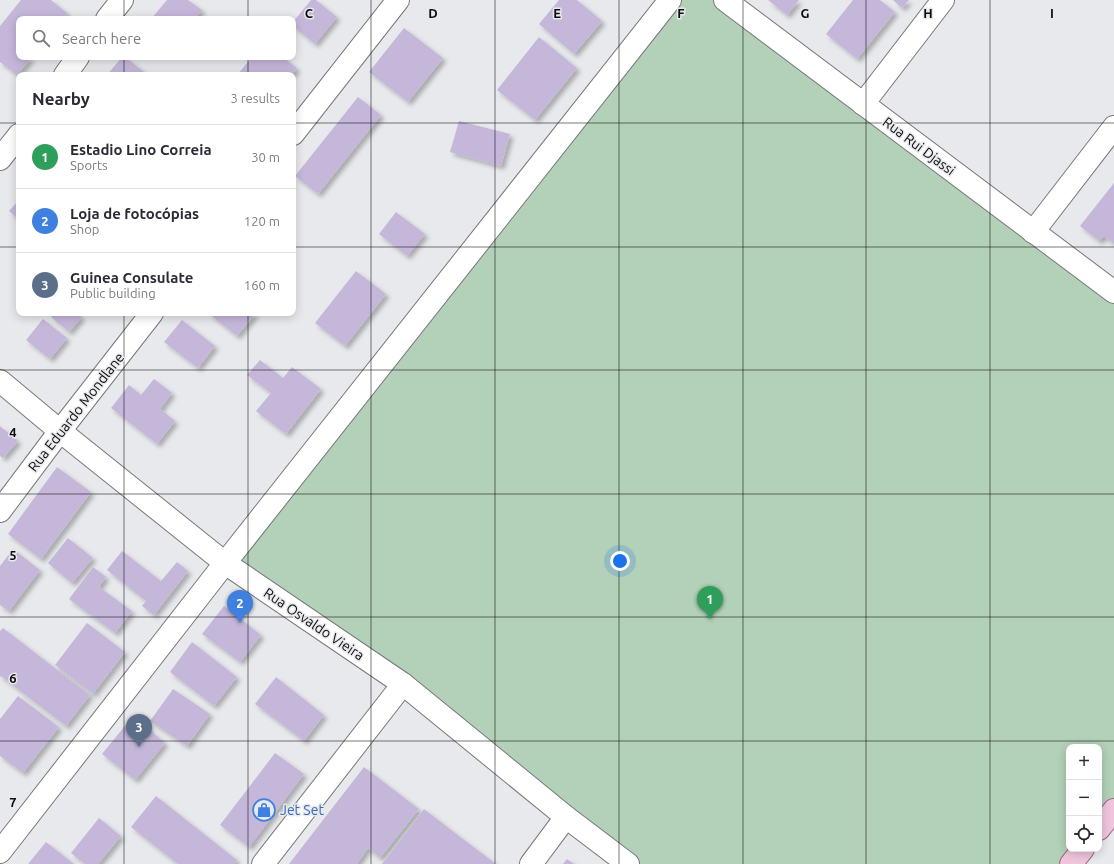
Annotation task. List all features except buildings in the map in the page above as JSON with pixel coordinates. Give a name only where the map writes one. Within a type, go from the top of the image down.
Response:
[{"type":"main road","points":[[1102,825],[1114,810]]},
{"type":"main road","points":[[1071,864],[1081,852]]},
{"type":"street","points":[[109,16],[122,0]]},
{"type":"street","points":[[296,130],[398,0]]},
{"type":"street","points":[[0,852],[225,563],[670,0]]},
{"type":"street","name":"Rua Rui Djassi","points":[[725,0],[1114,292]]},
{"type":"street","points":[[863,104],[943,0]]},
{"type":"street","points":[[66,72],[76,60]]},
{"type":"street","points":[[1033,232],[1114,127]]},
{"type":"street","points":[[0,159],[16,139]]},
{"type":"street","name":"Rua Eduardo Mondlane","points":[[0,511],[150,316]]},
{"type":"street","name":"Rua Osvaldo Vieira","points":[[0,382],[225,563],[403,684],[566,817],[628,864]]},
{"type":"street","points":[[263,864],[403,684]]},
{"type":"street","points":[[531,864],[566,817]]},
{"type":"green space","points":[[670,0],[725,0],[1114,292],[1114,807],[1102,822],[1102,744],[1066,744],[1066,852],[1070,852],[1070,864],[619,864],[230,562]]},
{"type":"place","name":"Estadio Lino Correia","points":[[710,619]]},
{"type":"place","name":"Loja de fotocópias","points":[[240,623]]},
{"type":"place","name":"Guinea Consulate","points":[[139,747]]},
{"type":"place","name":"Jet Set","points":[[264,810]]}]
